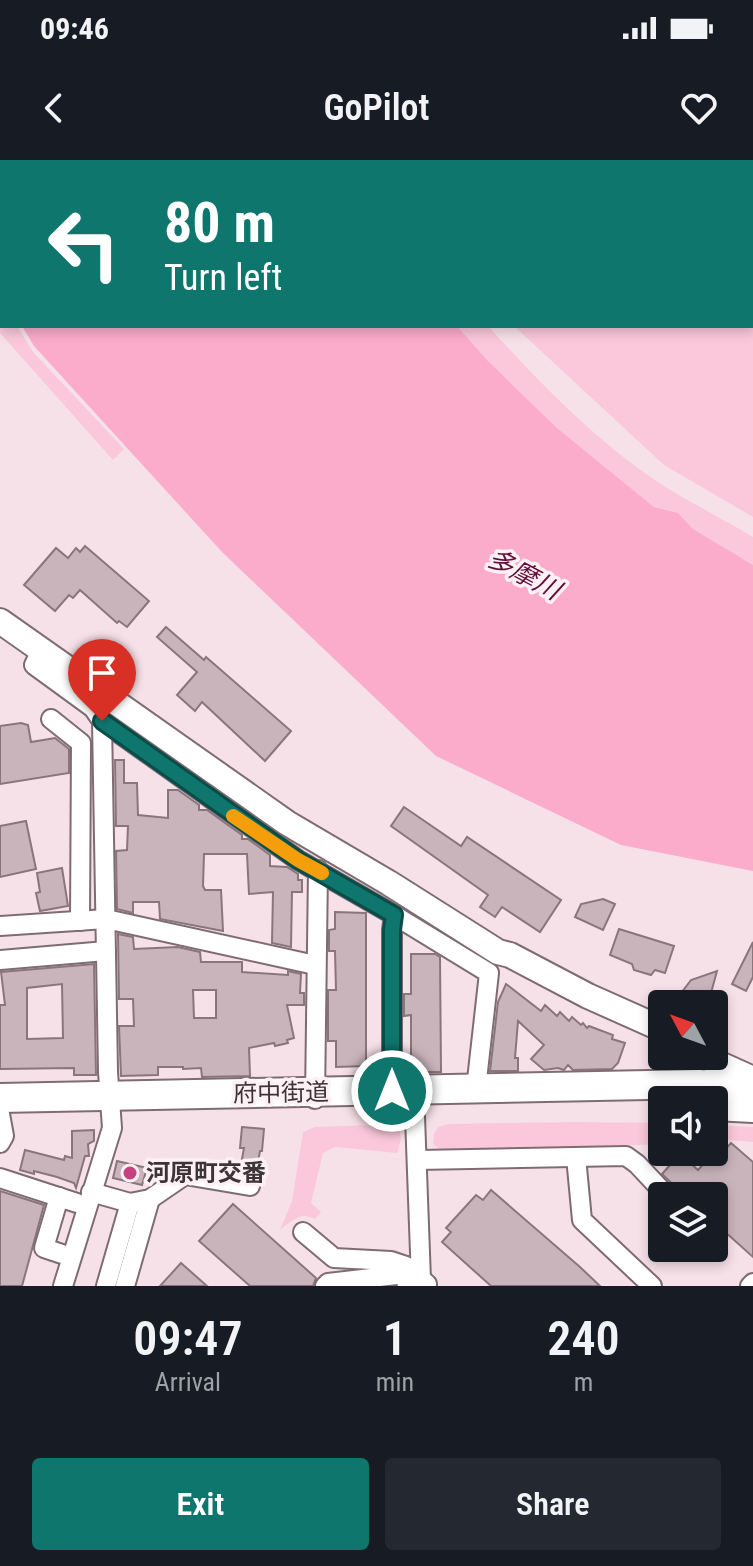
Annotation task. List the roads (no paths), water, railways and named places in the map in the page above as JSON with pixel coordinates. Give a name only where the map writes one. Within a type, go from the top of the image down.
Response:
[{"type":"highway","name":"府中街道","points":[[407,1096],[476,1089],[612,1087],[636,1075],[687,1075],[705,1082]]},
{"type":"highway","points":[[705,1082],[753,1090]]},
{"type":"highway","points":[[705,1082],[753,1108]]},
{"type":"highway","name":"府中街道","points":[[0,1098],[109,1102],[407,1096],[648,1104]]},
{"type":"highway","name":"府中街道","points":[[0,1114],[109,1102]]},
{"type":"main road","points":[[0,621],[287,823],[498,952],[510,955],[588,996],[648,1023]]},
{"type":"main road","points":[[498,952],[506,963],[562,991],[576,1008],[611,1022],[630,1022],[648,1030]]},
{"type":"main road","points":[[728,1057],[753,1067]]},
{"type":"main road","points":[[705,1082],[753,1079]]},
{"type":"street","points":[[42,648],[34,665],[93,708],[102,721],[298,860],[489,973],[476,1089]]},
{"type":"street","points":[[51,719],[81,743],[102,740]]},
{"type":"street","points":[[62,1254],[44,1248],[76,1197],[112,1128],[102,721]]},
{"type":"street","points":[[80,921],[81,743]]},
{"type":"street","points":[[315,1099],[318,870]]},
{"type":"street","points":[[394,915],[392,930],[407,1096],[418,1160],[419,1284]]},
{"type":"street","points":[[0,926],[106,919],[315,965]]},
{"type":"street","points":[[0,960],[106,951]]},
{"type":"street","points":[[0,1114],[4,1136],[0,1143]]},
{"type":"street","points":[[418,1160],[626,1156],[654,1182]]},
{"type":"street","points":[[576,1157],[582,1220],[652,1286]]},
{"type":"street","points":[[0,1178],[76,1197],[130,1203],[150,1199],[185,1175],[250,1186]]},
{"type":"street","points":[[63,1286],[76,1197]]},
{"type":"street","points":[[125,1286],[150,1199]]},
{"type":"street","points":[[106,1286],[130,1203]]},
{"type":"street","points":[[303,1232],[334,1258],[391,1261],[406,1266],[419,1284]]},
{"type":"street","points":[[325,1286],[328,1283],[405,1274],[419,1284]]},
{"type":"water","name":"多摩川","points":[[23,328],[459,328],[557,428],[654,507],[678,513],[693,529],[753,565],[753,871],[621,845],[436,756],[222,552],[34,346]]},
{"type":"place","name":"河原町交番","points":[[130,1173]]}]
